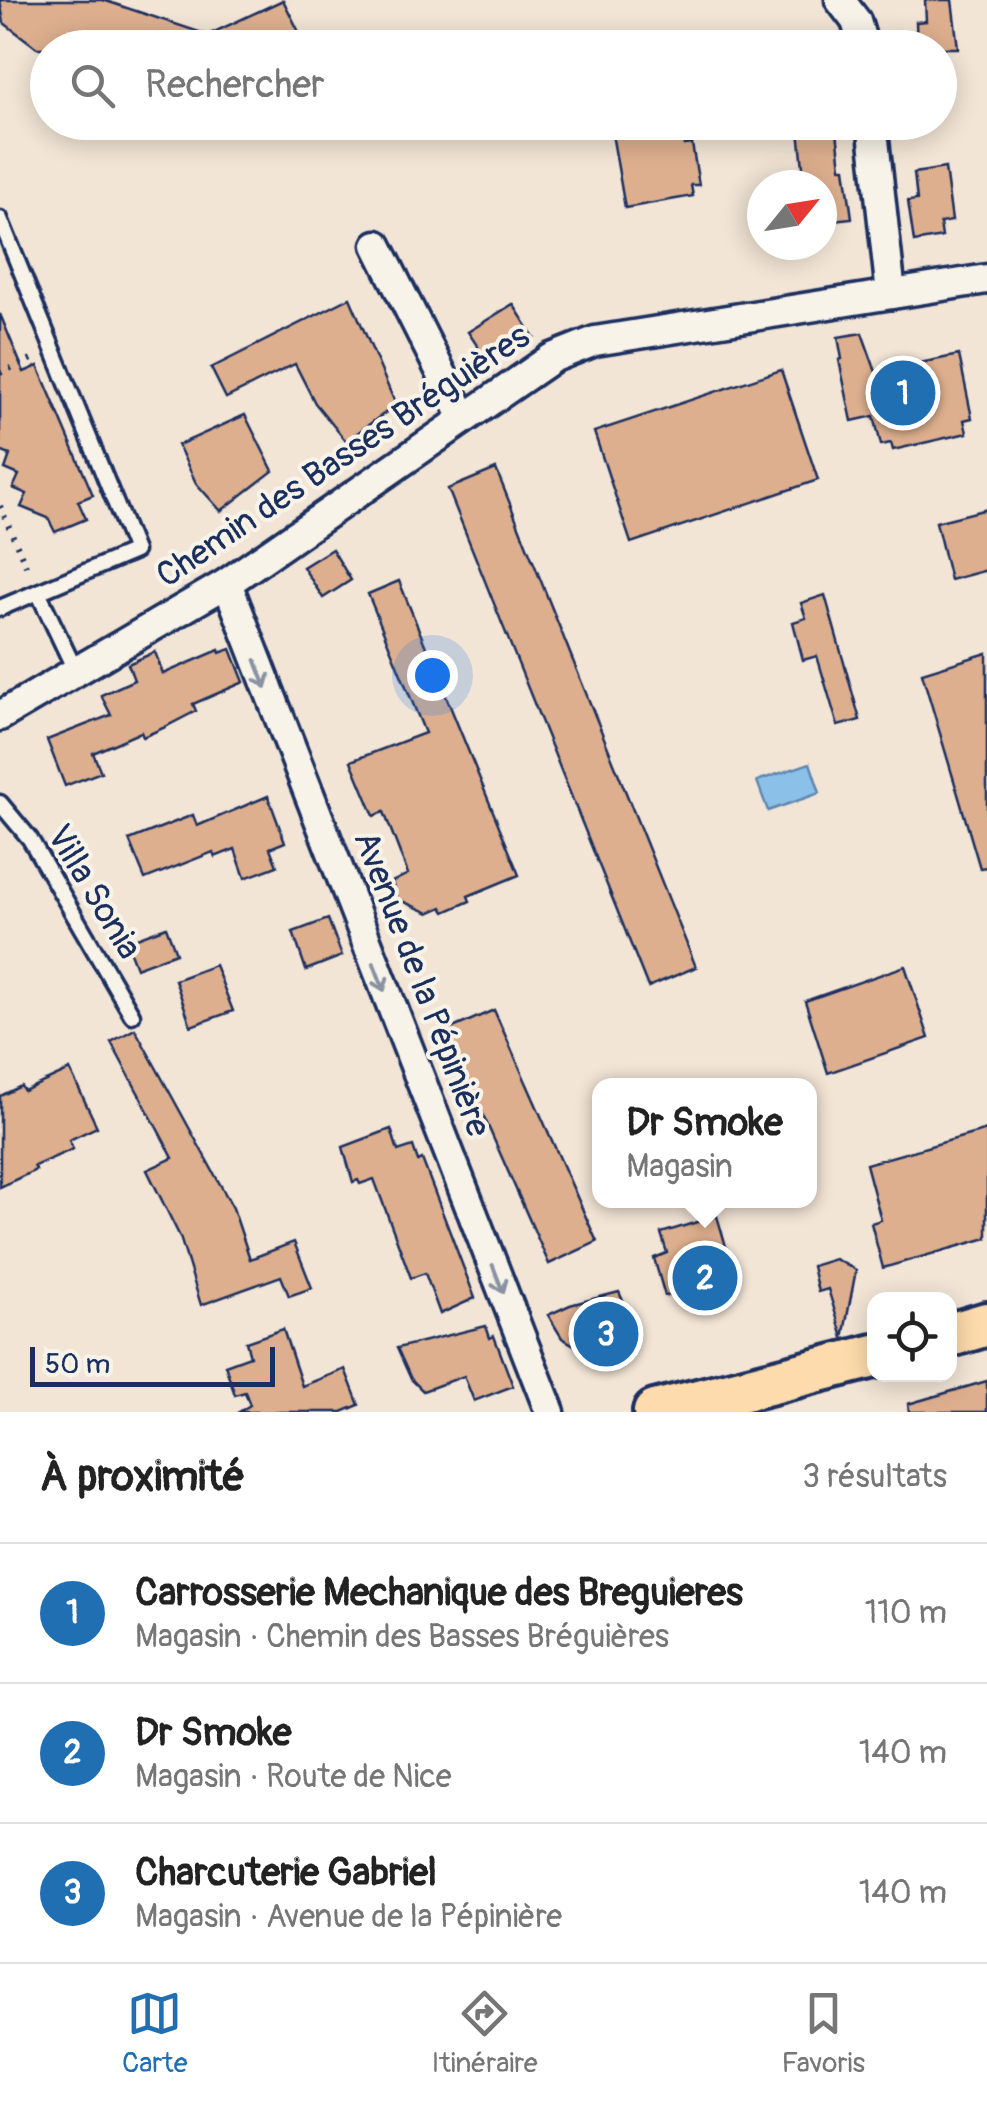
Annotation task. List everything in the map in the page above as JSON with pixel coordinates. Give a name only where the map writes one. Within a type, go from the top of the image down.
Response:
[{"type":"main road","points":[[957,1333],[987,1324]]},
{"type":"main road","points":[[655,1412],[867,1358]]},
{"type":"street","points":[[840,0],[859,30]]},
{"type":"street","points":[[874,140],[891,294]]},
{"type":"street","points":[[377,245],[464,418]]},
{"type":"street","name":"Chemin des Basses Bréguières","points":[[0,716],[228,582],[552,358],[594,341],[987,279]]},
{"type":"street","name":"Avenue de la Pépinière","points":[[228,582],[236,612],[550,1412]]},
{"type":"lane","points":[[0,219],[135,551],[0,608]]},
{"type":"lane","points":[[38,592],[76,673]]},
{"type":"lane","name":"Villa Sonia","points":[[0,802],[30,839],[132,1015]]},
{"type":"path","points":[[0,373],[54,349]]},
{"type":"path","points":[[0,506],[38,592]]},
{"type":"water","points":[[810,763],[820,793],[768,811],[757,781]]},
{"type":"building","points":[[0,0],[103,0],[193,30],[30,30],[30,43],[4,23]]},
{"type":"building","points":[[283,0],[298,30],[219,30]]},
{"type":"building","points":[[925,0],[952,0],[956,30],[916,30],[916,22],[926,21]]},
{"type":"building","points":[[613,140],[683,140],[684,145],[692,144],[699,185],[691,185],[693,196],[625,208]]},
{"type":"building","points":[[800,140],[838,140],[852,218],[837,220],[837,170],[803,170]]},
{"type":"building","points":[[945,168],[952,221],[940,223],[942,237],[914,242],[908,201],[917,200],[914,173]]},
{"type":"building","points":[[350,298],[396,405],[346,441],[315,403],[295,364],[226,398],[211,368]]},
{"type":"building","points":[[513,304],[534,337],[490,365],[468,332]]},
{"type":"building","points":[[0,314],[24,372],[38,366],[93,495],[78,501],[86,519],[55,532],[48,518],[21,507],[27,494],[13,488],[19,475],[5,469],[10,455],[0,451]]},
{"type":"building","points":[[862,333],[876,372],[959,355],[972,418],[964,420],[967,433],[893,450],[891,443],[881,445],[874,416],[852,421],[838,337]]},
{"type":"building","points":[[781,370],[818,480],[631,543],[594,432]]},
{"type":"building","points":[[245,415],[273,471],[221,511],[196,483],[178,445]]},
{"type":"building","points":[[496,469],[696,967],[648,987],[448,489]]},
{"type":"building","points":[[987,509],[987,570],[950,580],[936,522]]},
{"type":"building","points":[[332,549],[351,580],[323,598],[303,567]]},
{"type":"building","points":[[399,581],[519,875],[468,896],[470,901],[445,912],[442,907],[429,913],[397,899],[392,882],[408,874],[384,812],[374,816],[351,761],[425,733],[368,594]]},
{"type":"building","points":[[825,595],[860,720],[838,726],[817,656],[803,660],[793,622],[806,618],[801,603]]},
{"type":"building","points":[[231,649],[244,682],[193,704],[196,711],[163,728],[143,737],[141,732],[93,753],[101,772],[65,786],[47,740],[111,715],[101,695],[134,680],[128,664],[155,652],[163,674],[219,650],[220,653]]},
{"type":"building","points":[[987,653],[987,867],[980,868],[922,673]]},
{"type":"building","points":[[268,796],[285,842],[270,848],[277,866],[245,878],[235,849],[215,857],[213,852],[145,879],[129,840],[193,815],[197,826]]},
{"type":"building","points":[[328,919],[342,956],[306,970],[293,932]]},
{"type":"building","points":[[166,927],[176,953],[136,968],[126,942]]},
{"type":"building","points":[[215,965],[233,1011],[191,1026],[175,980]]},
{"type":"building","points":[[905,966],[929,1038],[828,1073],[805,1001]]},
{"type":"building","points":[[494,1010],[597,1242],[549,1264],[446,1031]]},
{"type":"building","points":[[135,1029],[233,1208],[250,1259],[294,1242],[312,1288],[289,1296],[281,1276],[201,1305],[180,1237],[147,1170],[173,1158],[111,1042]]},
{"type":"building","points":[[70,1070],[97,1127],[69,1140],[73,1149],[0,1187],[0,1096],[21,1086],[24,1091]]},
{"type":"building","points":[[391,1129],[398,1151],[413,1146],[418,1161],[422,1159],[475,1298],[440,1314],[425,1273],[411,1278],[374,1179],[353,1182],[343,1147]]},
{"type":"building","points":[[987,1130],[987,1238],[883,1268],[871,1223],[881,1220],[866,1164]]},
{"type":"building","points":[[717,1216],[728,1253],[708,1259],[714,1281],[665,1296],[654,1258],[667,1253],[661,1233]]},
{"type":"building","points":[[835,1259],[856,1270],[843,1338],[828,1289],[818,1292],[812,1266]]},
{"type":"building","points":[[619,1292],[631,1319],[618,1324],[599,1359],[562,1338],[548,1315],[570,1305]]},
{"type":"building","points":[[486,1326],[490,1338],[494,1336],[513,1386],[474,1401],[464,1376],[423,1391],[411,1379],[397,1348]]},
{"type":"building","points":[[283,1329],[302,1386],[345,1369],[359,1405],[342,1412],[239,1412],[250,1405],[245,1392],[235,1395],[225,1365],[250,1356],[246,1342]]},
{"type":"building","points":[[987,1381],[987,1412],[909,1412],[908,1404]]},
{"type":"place","name":"Carrosserie Mechanique des Breguieres","points":[[903,393]]},
{"type":"place","name":"Dr Smoke","points":[[705,1278]]},
{"type":"place","name":"Charcuterie Gabriel","points":[[606,1334]]}]
